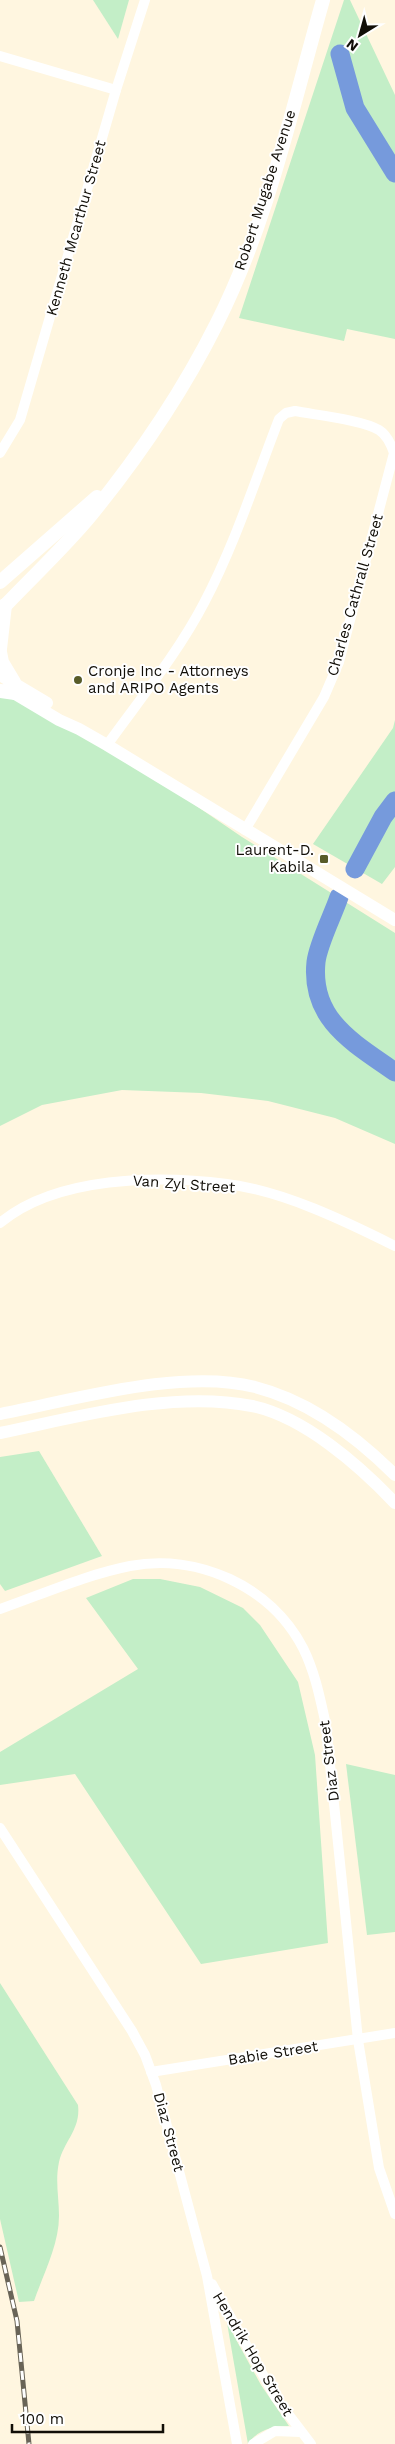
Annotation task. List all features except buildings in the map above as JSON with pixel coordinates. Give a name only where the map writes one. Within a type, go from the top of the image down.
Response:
[{"type":"main road","name":"Robert Mugabe Avenue","points":[[3,608],[90,516],[123,473],[165,413],[218,322],[250,247],[275,169],[323,0]]},
{"type":"main road","name":"Robert Mugabe Avenue","points":[[0,582],[123,473]]},
{"type":"main road","points":[[0,691],[14,688],[2,662],[0,650],[3,608]]},
{"type":"street","name":"Kenneth Mcarthur Street","points":[[0,453],[20,420],[116,90],[145,0]]},
{"type":"street","points":[[0,56],[116,90]]},
{"type":"street","name":"Charles Cathrall Street","points":[[107,745],[204,604],[242,520],[279,419],[286,413],[295,411],[366,425],[380,430],[389,440],[394,453],[339,662],[324,697],[245,830]]},
{"type":"street","points":[[0,675],[14,688],[59,720],[107,745],[395,920]]},
{"type":"street","points":[[0,686],[14,688]]},
{"type":"street","name":"Van Zyl Street","points":[[0,1223],[52,1195],[80,1186],[124,1180],[228,1184],[270,1195],[344,1221],[395,1246]]},
{"type":"street","points":[[0,1414],[100,1394],[171,1383],[212,1380],[255,1386],[296,1401],[321,1415],[358,1442],[395,1476]]},
{"type":"street","points":[[0,1433],[172,1401],[215,1401],[253,1406],[287,1419],[324,1441],[380,1487],[395,1503]]},
{"type":"street","name":"Diaz Street","points":[[0,1609],[95,1574],[132,1566],[172,1563],[204,1569],[236,1582],[261,1596],[281,1617],[303,1647],[316,1680],[326,1724],[358,2040],[379,2168],[395,2214]]},
{"type":"street","name":"Diaz Street","points":[[0,1828],[132,2031],[152,2072],[207,2276],[237,2444]]},
{"type":"street","name":"Babie Street","points":[[152,2072],[395,2033]]},
{"type":"street","name":"Hendrik Hop Street","points":[[207,2276],[263,2376],[300,2432],[311,2444]]},
{"type":"street","name":"Hendrik Hop Street","points":[[253,2444],[275,2432],[300,2432]]},
{"type":"green space","points":[[93,0],[129,0],[118,39]]},
{"type":"green space","points":[[344,0],[350,0],[395,95],[395,339],[347,329],[344,341],[239,318]]},
{"type":"green space","points":[[0,698],[13,698],[107,745],[242,837],[395,933],[395,1144],[335,1118],[268,1101],[201,1093],[122,1090],[42,1105],[0,1126]]},
{"type":"green space","points":[[395,720],[395,867],[382,884],[313,844],[393,728]]},
{"type":"green space","points":[[39,1451],[102,1556],[5,1591],[0,1584],[0,1457]]},
{"type":"green space","points":[[133,1579],[160,1579],[200,1587],[243,1608],[260,1625],[298,1682],[315,1755],[328,1943],[201,1964],[75,1774],[0,1785],[0,1752],[138,1669],[86,1598]]},
{"type":"green space","points":[[346,1764],[395,1775],[395,1932],[367,1935]]},
{"type":"green space","points":[[0,1983],[78,2105],[75,2128],[59,2162],[57,2182],[59,2216],[56,2238],[50,2260],[34,2301],[19,2302],[0,2219]]},
{"type":"green space","points":[[227,2323],[261,2385],[289,2426],[277,2427],[261,2432],[248,2444]]},
{"type":"waterway","points":[[340,54],[355,108],[395,173]]},
{"type":"waterway","points":[[355,869],[383,817],[395,801]]},
{"type":"waterway","points":[[339,897],[317,955],[316,982],[320,1000],[328,1015],[350,1040],[395,1072]]},
{"type":"railway","points":[[0,2247],[17,2321],[29,2444]]},
{"type":"place","name":"Cronje Inc - Attorneys and ARIPO Agents","points":[[78,680]]},
{"type":"place","name":"Laurent-D. Kabila","points":[[324,859]]}]
